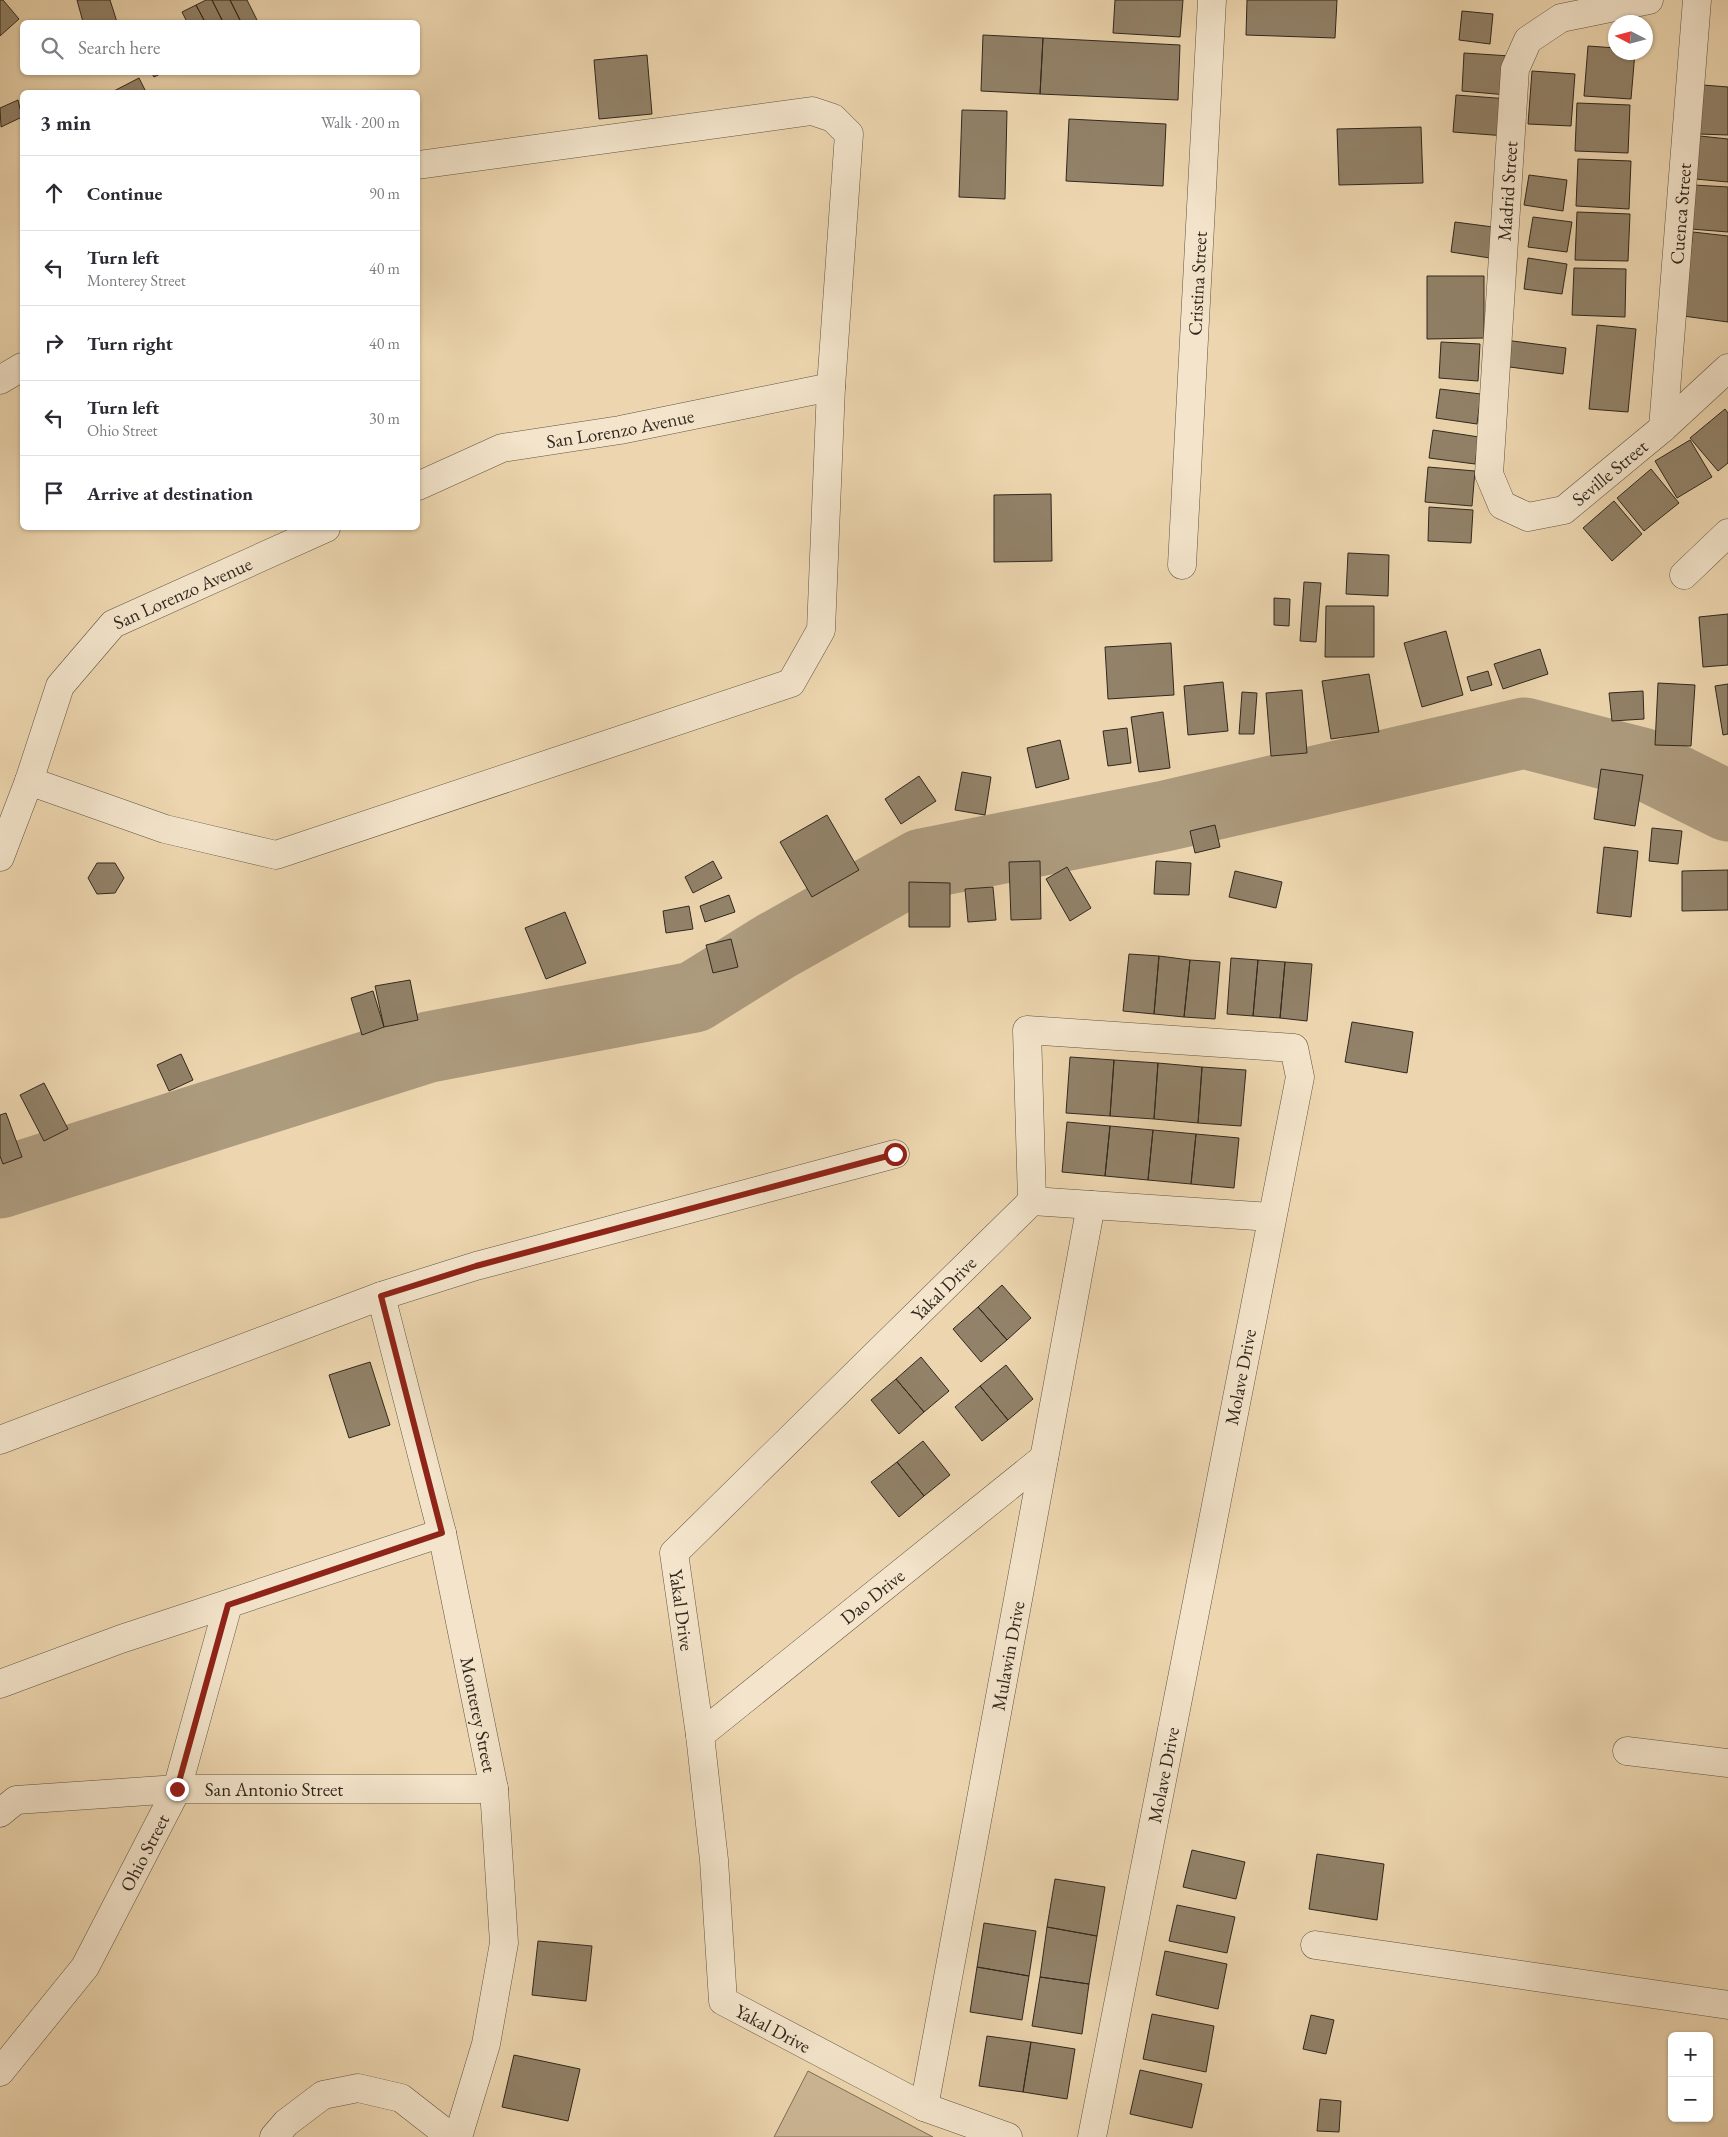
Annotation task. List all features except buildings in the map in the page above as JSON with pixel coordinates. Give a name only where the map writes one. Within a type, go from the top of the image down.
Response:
[{"type":"street","name":"Cristina Street","points":[[1182,565],[1212,0]]},
{"type":"street","name":"Madrid Street","points":[[1489,474],[1515,69],[1528,40],[1561,18],[1649,0]]},
{"type":"street","name":"Cuenca Street","points":[[1663,428],[1697,0]]},
{"type":"street","points":[[29,781],[165,829],[276,855],[791,683],[821,630],[831,387],[849,134],[833,118],[812,111],[420,165]]},
{"type":"street","points":[[0,380],[20,368]]},
{"type":"street","name":"Seville Street","points":[[1489,474],[1502,505],[1528,517],[1564,510],[1663,428],[1728,368]]},
{"type":"street","name":"San Lorenzo Avenue","points":[[420,485],[502,448],[620,430],[831,387]]},
{"type":"street","name":"San Lorenzo Avenue","points":[[0,857],[29,781],[60,686],[112,624],[322,530]]},
{"type":"street","points":[[1684,575],[1728,533]]},
{"type":"street","name":"Molave Drive","points":[[1032,1201],[1027,1030],[1294,1048],[1300,1077],[1092,2137]]},
{"type":"street","points":[[0,1440],[381,1296],[476,1266],[895,1154]]},
{"type":"street","points":[[1032,1201],[1271,1217]]},
{"type":"street","name":"Yakal Drive","points":[[1008,2137],[924,2107],[723,2001],[714,1860],[700,1735],[674,1552],[1032,1201]]},
{"type":"street","name":"Mulawin Drive","points":[[924,2107],[1091,1205]]},
{"type":"street","name":"Monterey Street","points":[[381,1296],[442,1533],[494,1788],[504,1943],[486,2044],[458,2137]]},
{"type":"street","name":"Dao Drive","points":[[700,1735],[1044,1458]]},
{"type":"street","points":[[0,1684],[121,1638],[228,1605],[442,1533]]},
{"type":"street","name":"Ohio Street","points":[[0,2072],[85,1967],[177,1789],[228,1605]]},
{"type":"street","points":[[1627,1751],[1728,1763]]},
{"type":"street","name":"San Antonio Street","points":[[0,1813],[16,1800],[177,1789],[494,1788]]},
{"type":"street","points":[[1315,1945],[1728,2005]]},
{"type":"street","points":[[274,2137],[286,2123],[323,2095],[358,2088],[401,2098],[452,2137]]},
{"type":"shaded area","points":[[808,2071],[933,2137],[774,2137]]},
{"type":"waterway","points":[[0,1183],[429,1047],[694,997],[776,946],[922,864],[1165,816],[1524,733],[1641,763],[1728,806]]},
{"type":"route","points":[[177,1789],[228,1605],[442,1533],[381,1296],[476,1266],[895,1154]]}]
